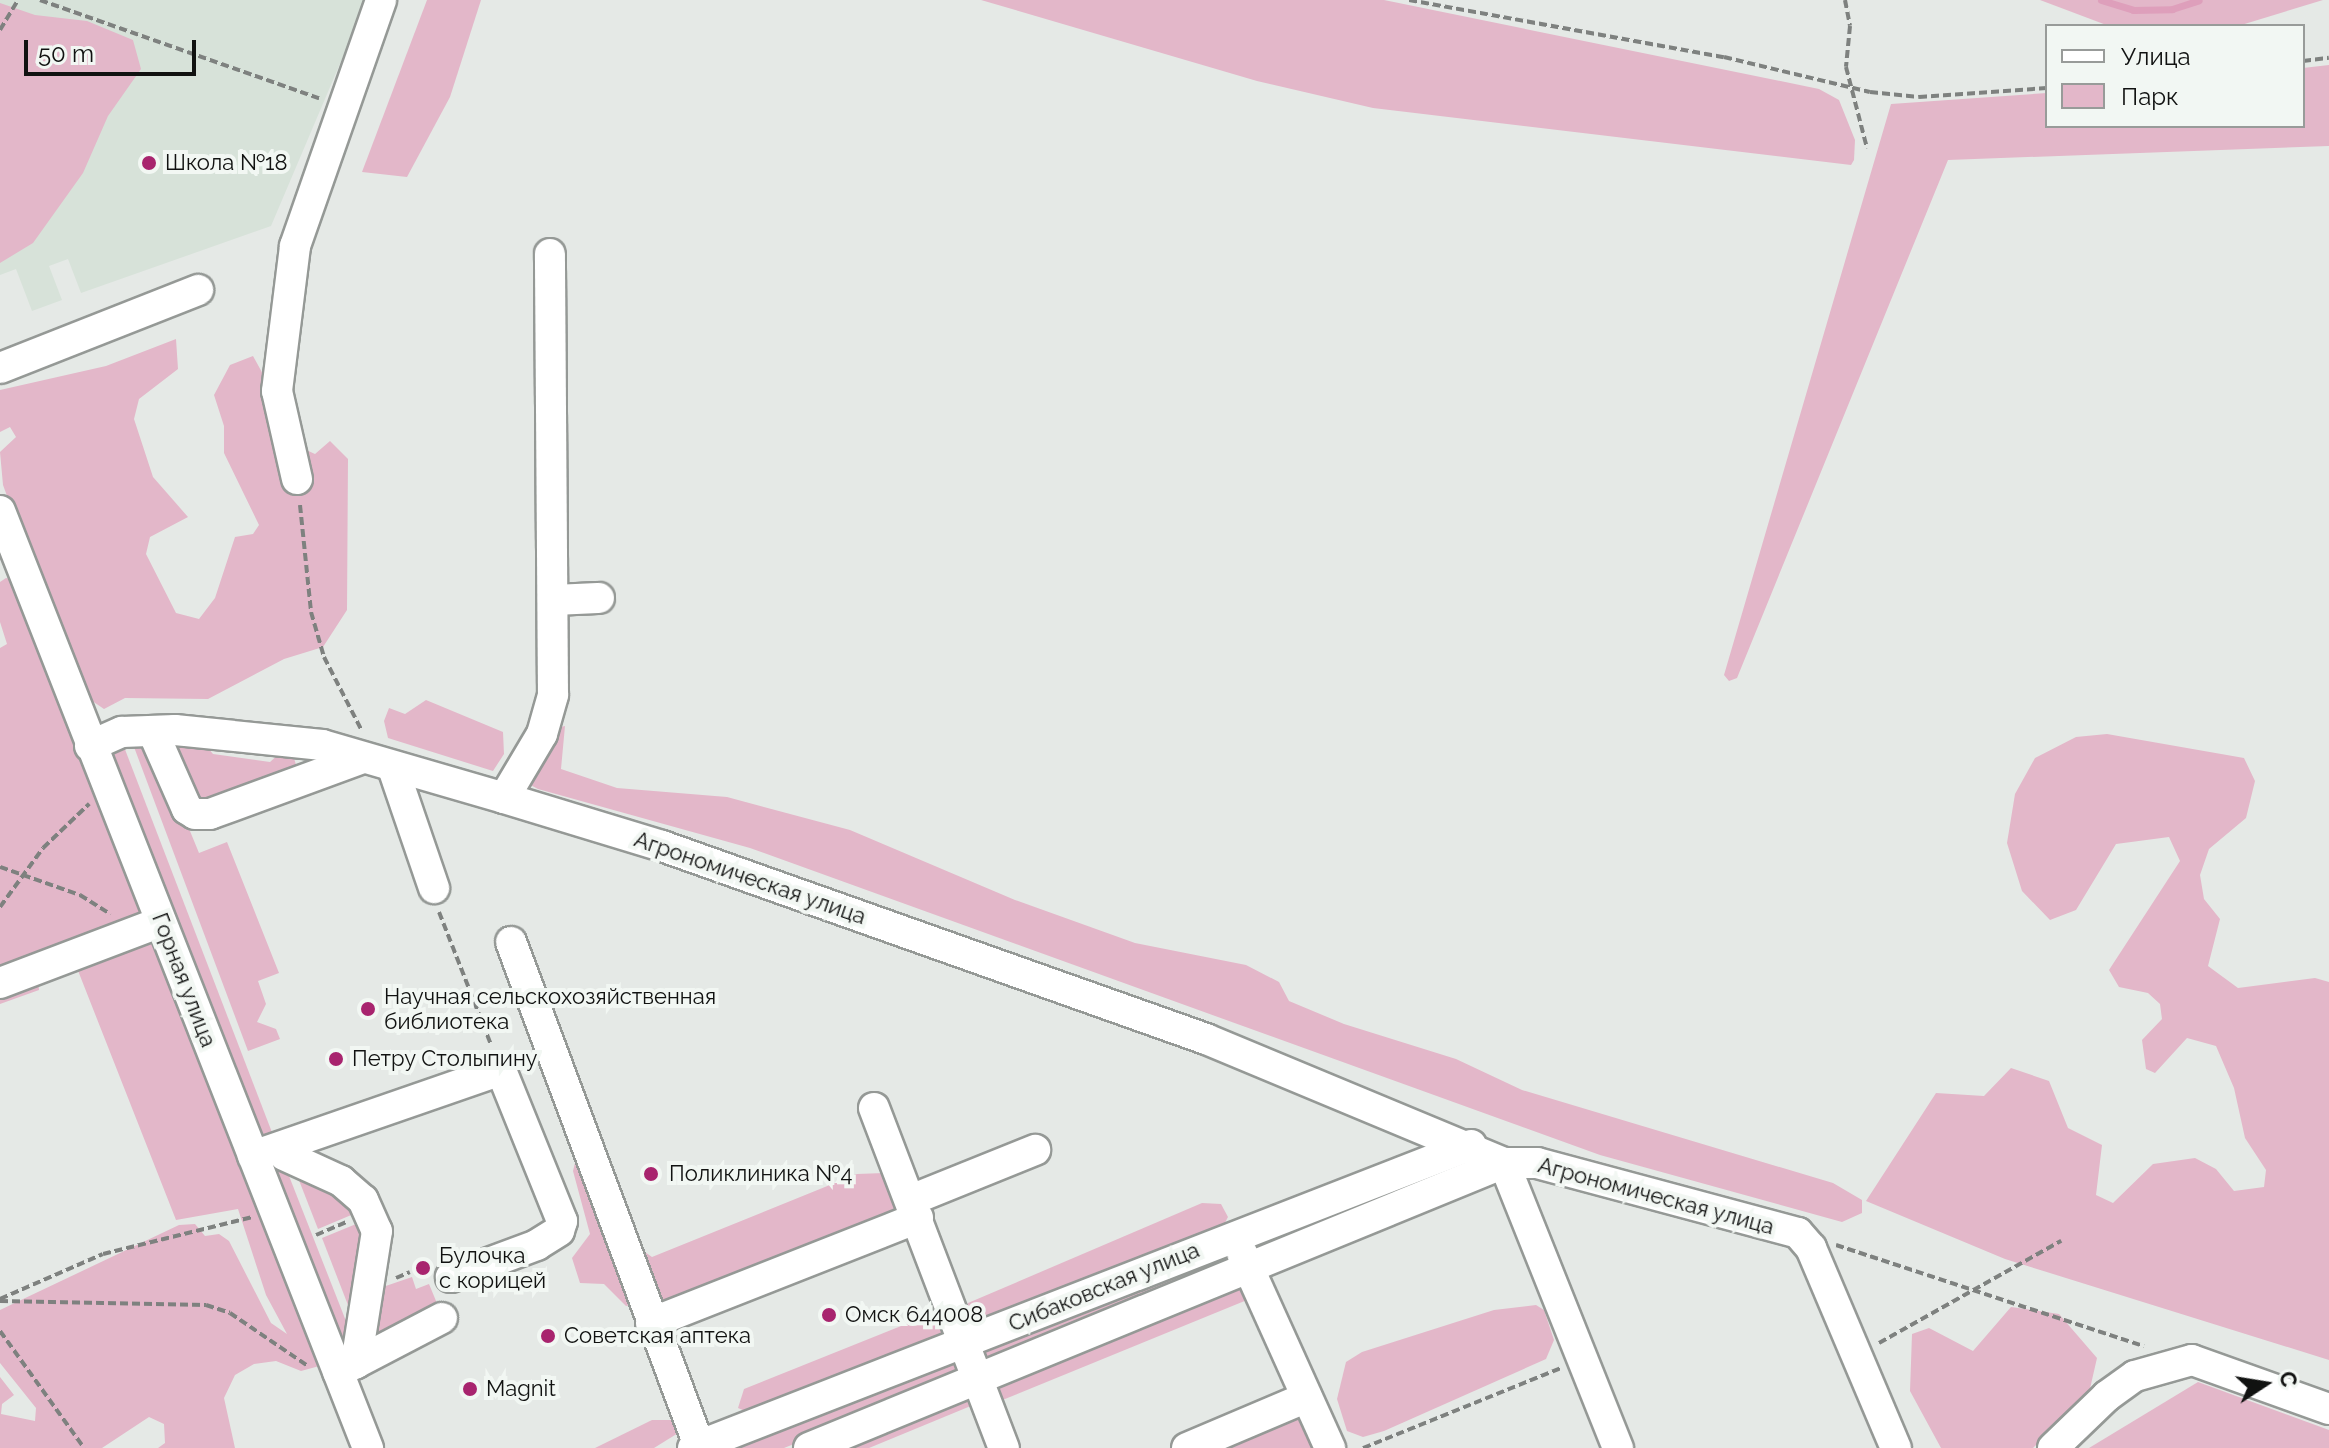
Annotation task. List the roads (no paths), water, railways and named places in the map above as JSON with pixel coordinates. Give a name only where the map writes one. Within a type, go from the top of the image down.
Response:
[{"type":"street","points":[[297,479],[277,391],[279,352],[295,246],[381,0]]},
{"type":"street","points":[[508,790],[542,734],[553,695],[550,254]]},
{"type":"street","points":[[0,368],[198,290]]},
{"type":"street","name":"Горная улица","points":[[1,514],[108,792],[154,925],[253,1156],[368,1448]]},
{"type":"street","points":[[553,600],[599,598]]},
{"type":"street","name":"Агрономическая улица","points":[[90,746],[122,732],[201,731],[322,745],[393,768],[508,790],[1206,1039],[1471,1145],[1504,1163],[1537,1163],[1798,1233],[1811,1248],[1896,1448]]},
{"type":"street","points":[[153,732],[187,809],[195,814],[210,814],[363,758]]},
{"type":"street","points":[[393,768],[434,888]]},
{"type":"street","points":[[0,983],[154,925]]},
{"type":"street","points":[[511,942],[697,1447]]},
{"type":"street","points":[[253,1156],[501,1070],[562,1221],[559,1231],[537,1245],[451,1277]]},
{"type":"street","points":[[874,1108],[914,1209],[961,1343],[1004,1448]]},
{"type":"street","name":"Сибаковская улица","points":[[697,1447],[1471,1145]]},
{"type":"street","points":[[651,1323],[914,1209],[1035,1150]]},
{"type":"street","points":[[284,1155],[341,1181],[371,1212],[377,1231],[335,1367]]},
{"type":"street","points":[[1504,1163],[1618,1448]]},
{"type":"street","name":"Сибаковская улица","points":[[809,1448],[1504,1163]]},
{"type":"street","points":[[1235,1235],[1330,1448]]},
{"type":"street","points":[[335,1367],[442,1318]]},
{"type":"street","points":[[2053,1448],[2107,1396],[2135,1376],[2192,1360],[2329,1409]]},
{"type":"street","points":[[1187,1448],[1307,1397]]},
{"type":"waterway","points":[[2101,0],[2133,10],[2172,9],[2199,0]]},
{"type":"place","name":"Школа №18","points":[[149,163]]},
{"type":"place","name":"Научная сельскохозяйственная библиотека","points":[[368,1009]]},
{"type":"place","name":"Петру Столыпину","points":[[336,1059]]},
{"type":"place","name":"Поликлиника №4","points":[[651,1174]]},
{"type":"place","name":"Булочка с корицей","points":[[423,1268]]},
{"type":"place","name":"Омск 644008","points":[[829,1315]]},
{"type":"place","name":"Советская аптека","points":[[548,1336]]},
{"type":"place","name":"Magnit","points":[[470,1389]]}]
